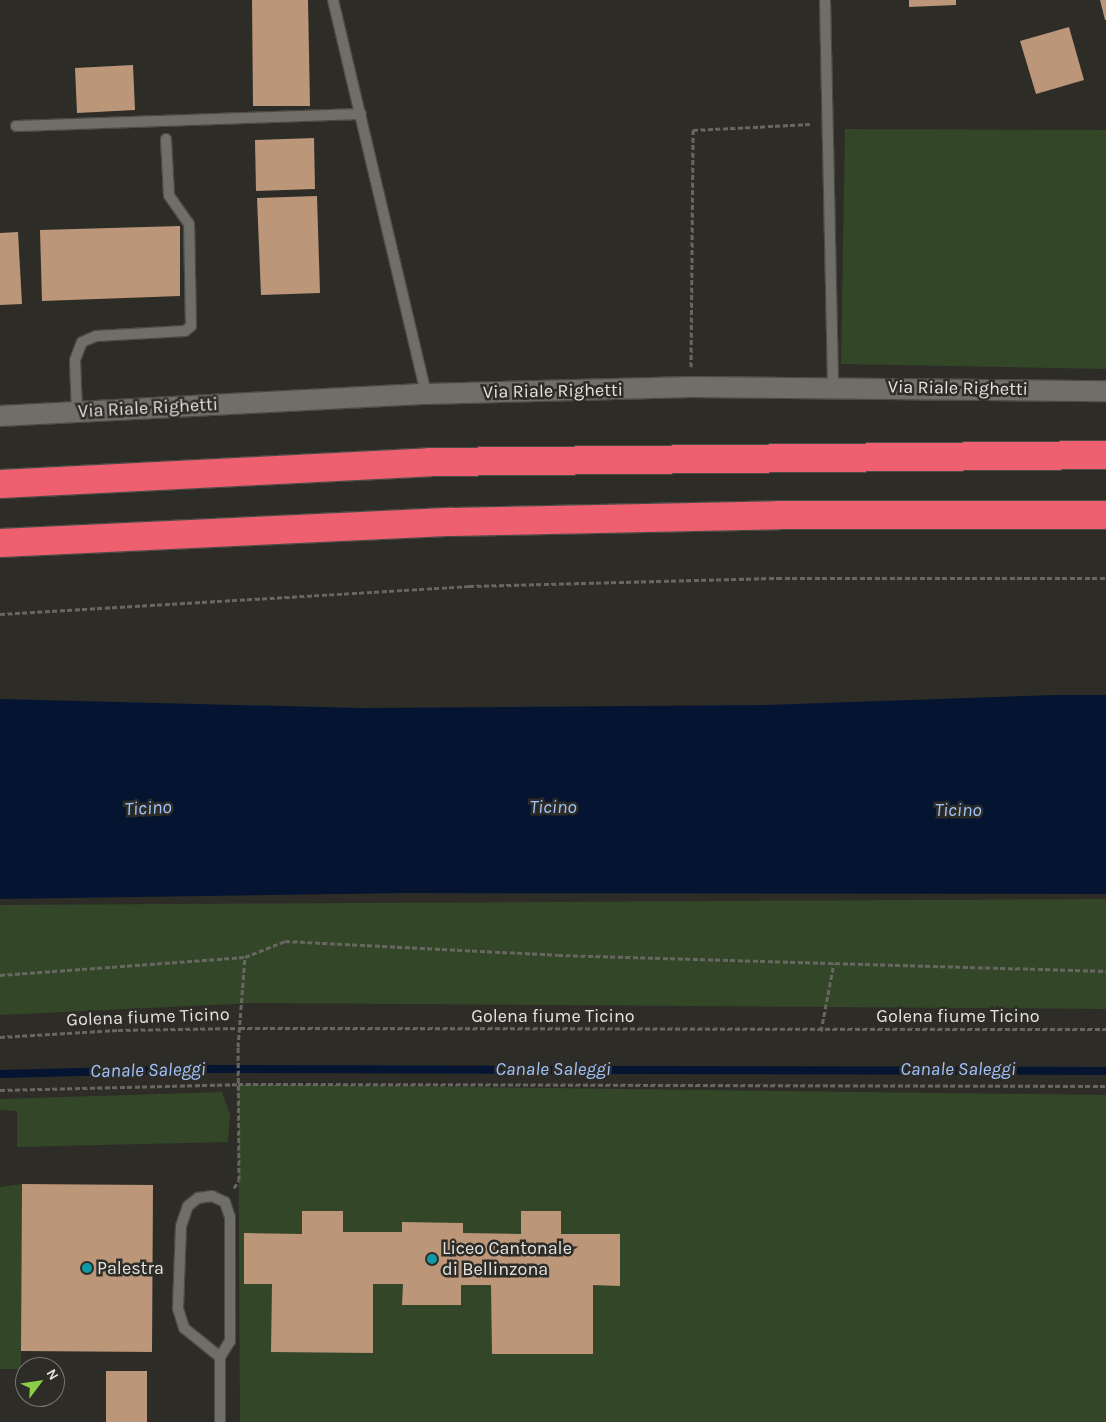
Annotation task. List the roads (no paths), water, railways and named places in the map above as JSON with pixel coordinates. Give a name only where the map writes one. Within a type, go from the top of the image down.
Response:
[{"type":"highway","points":[[0,484],[430,462],[1106,454]]},
{"type":"highway","points":[[0,543],[452,522],[780,515],[1106,515]]},
{"type":"street","name":"Via Riale Righetti","points":[[0,416],[426,394],[691,387],[833,386],[1106,391]]},
{"type":"lane","points":[[333,0],[426,394]]},
{"type":"lane","points":[[825,0],[833,386]]},
{"type":"lane","points":[[16,126],[361,114]]},
{"type":"lane","points":[[77,412],[75,360],[82,342],[96,336],[185,331],[191,326],[189,224],[170,195],[166,139]]},
{"type":"lane","points":[[220,1357],[184,1328],[178,1308],[181,1226],[188,1206],[198,1198],[212,1196],[225,1202],[230,1217],[230,1341],[220,1357],[220,1422]]},
{"type":"water","name":"Ticino","points":[[1106,695],[1106,894],[406,893],[0,899],[0,699],[360,708],[766,705]]},
{"type":"waterway","name":"Canale Saleggi","points":[[0,1074],[210,1069],[1106,1071]]},
{"type":"place","name":"Liceo Cantonale di Bellinzona","points":[[432,1259]]},
{"type":"place","name":"Palestra","points":[[87,1268]]}]
